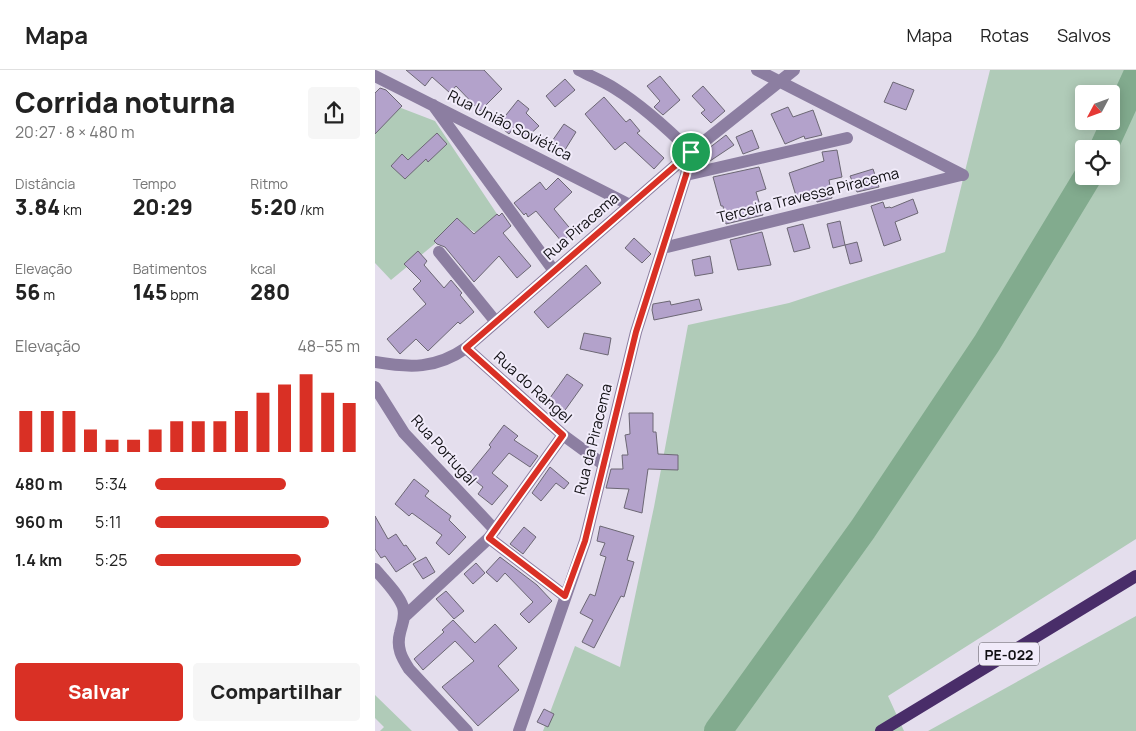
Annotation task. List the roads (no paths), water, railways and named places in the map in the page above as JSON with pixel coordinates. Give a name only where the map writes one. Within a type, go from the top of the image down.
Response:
[{"type":"main road","name":"PE-022","points":[[881,731],[1136,576]]},
{"type":"street","points":[[579,70],[612,87],[642,107],[691,152]]},
{"type":"street","points":[[757,70],[779,81]]},
{"type":"street","name":"Rua Piracema","points":[[375,362],[402,365],[435,364],[452,358],[466,348],[691,152],[794,70]]},
{"type":"street","name":"Rua União Soviética","points":[[375,76],[630,205]]},
{"type":"street","name":"Terceira Travessa Piracema","points":[[663,248],[964,176],[779,81]]},
{"type":"street","points":[[431,103],[555,270]]},
{"type":"street","points":[[686,175],[847,138]]},
{"type":"street","name":"Rua da Piracema","points":[[519,731],[585,541],[636,332],[686,175],[691,152]]},
{"type":"street","points":[[439,252],[496,322]]},
{"type":"street","name":"Rua do Rangel","points":[[466,348],[563,435],[604,466]]},
{"type":"street","name":"Rua Portugal","points":[[375,387],[404,433],[492,534],[565,596]]},
{"type":"street","points":[[404,617],[492,534],[563,435]]},
{"type":"street","points":[[375,569],[394,592],[402,606],[404,617],[399,634],[398,647],[402,659],[409,669],[467,731]]},
{"type":"waterway","points":[[1107,140],[1136,77]]},
{"type":"waterway","points":[[718,731],[863,529],[987,343],[1083,185]]}]
